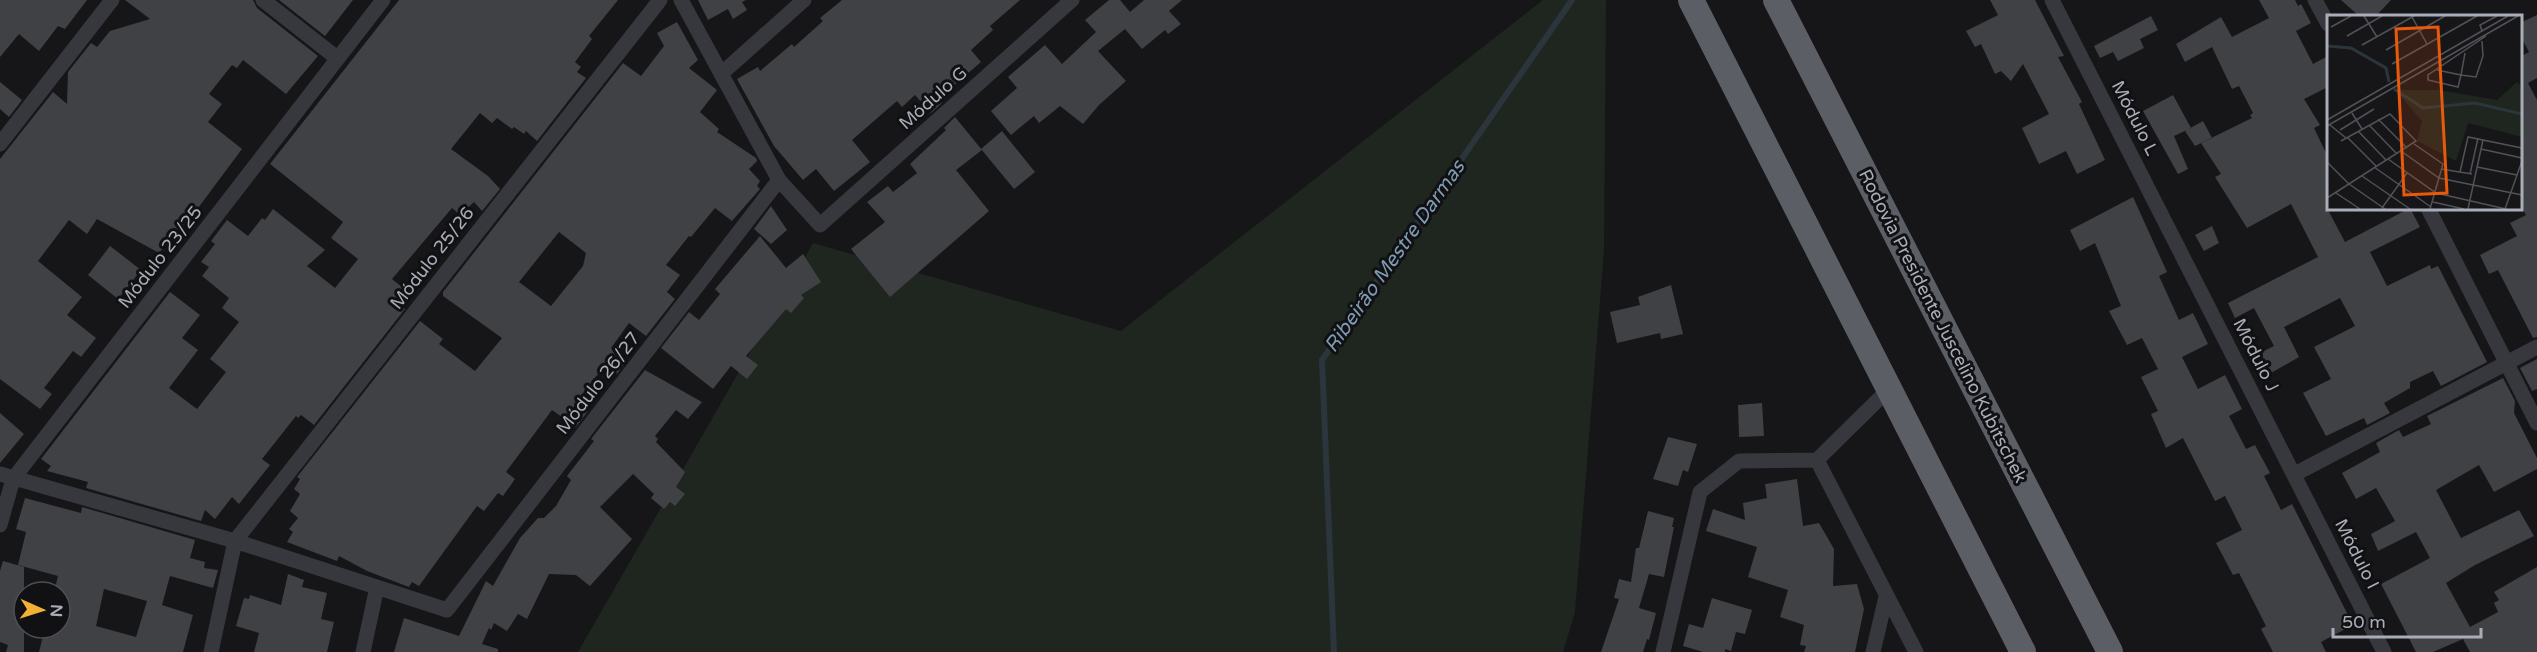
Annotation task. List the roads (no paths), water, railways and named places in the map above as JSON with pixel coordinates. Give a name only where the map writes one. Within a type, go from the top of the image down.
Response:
[{"type":"highway","points":[[1691,0],[2023,652]]},
{"type":"highway","name":"Rodovia Presidente Juscelino Kubitschek","points":[[1776,0],[2110,652]]},
{"type":"street","points":[[0,144],[112,0]]},
{"type":"street","points":[[263,0],[337,58]]},
{"type":"street","name":"Módulo 23/25","points":[[7,477],[383,0]]},
{"type":"street","name":"Módulo 25/26","points":[[235,541],[660,0]]},
{"type":"street","points":[[681,0],[778,180]]},
{"type":"street","points":[[721,74],[804,0]]},
{"type":"street","name":"Módulo G","points":[[778,180],[820,225],[1072,0]]},
{"type":"street","name":"Módulo L","points":[[2052,0],[2182,255]]},
{"type":"street","points":[[2315,0],[2327,22]]},
{"type":"street","name":"Módulo 26/27","points":[[377,587],[447,610],[778,180]]},
{"type":"street","points":[[2429,210],[2537,423]]},
{"type":"street","name":"Módulo J","points":[[2182,255],[2295,474]]},
{"type":"street","points":[[2295,474],[2537,347]]},
{"type":"street","points":[[1663,652],[1700,492],[1739,461],[1817,460],[1889,389]]},
{"type":"street","points":[[1817,460],[1916,652]]},
{"type":"street","name":"Módulo I","points":[[2295,474],[2384,652]]},
{"type":"street","points":[[0,525],[7,477],[235,541],[377,587],[363,652]]},
{"type":"street","points":[[212,652],[235,541]]},
{"type":"street","points":[[1873,652],[1886,597]]},
{"type":"waterway","name":"Ribeirão Mestre Darmas","points":[[1334,652],[1322,360],[1572,0]]}]
